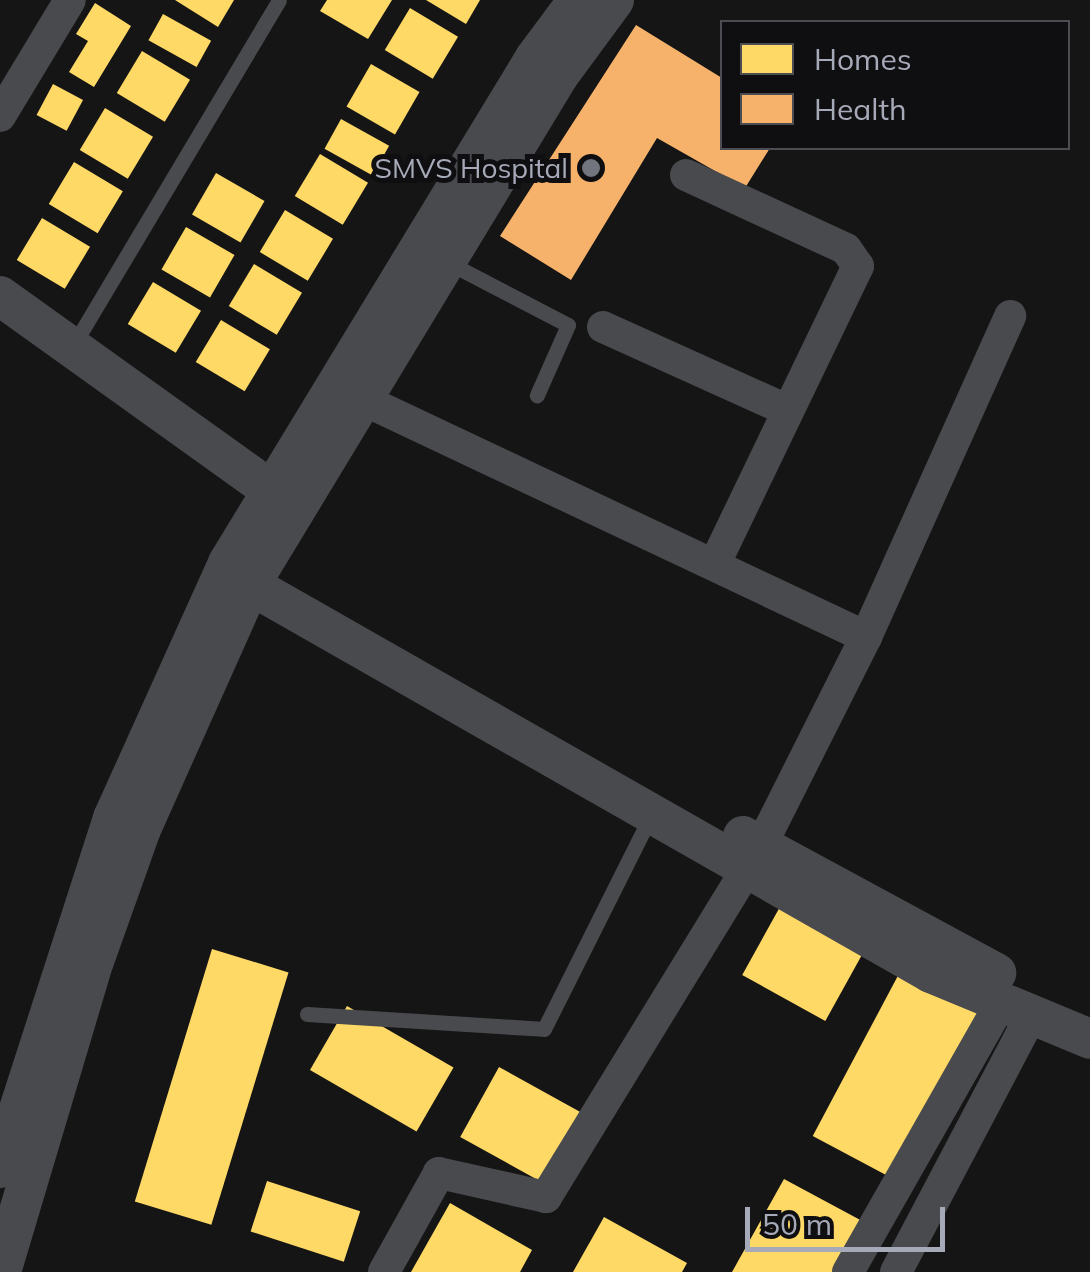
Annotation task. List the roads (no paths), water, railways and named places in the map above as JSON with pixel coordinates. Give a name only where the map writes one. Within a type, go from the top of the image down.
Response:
[{"type":"street","points":[[0,116],[70,0]]},
{"type":"street","points":[[1,1272],[135,845],[256,573],[282,498],[535,58],[578,0]]},
{"type":"street","points":[[0,1168],[113,818],[228,563],[366,400],[558,75],[614,0]]},
{"type":"street","points":[[686,174],[856,258],[856,279],[785,408],[716,564]]},
{"type":"street","points":[[0,296],[74,344],[282,498]]},
{"type":"street","points":[[384,1272],[440,1173],[546,1197],[754,858],[866,637],[1010,316]]},
{"type":"street","points":[[603,327],[785,408]]},
{"type":"street","points":[[366,400],[866,637]]},
{"type":"street","points":[[256,573],[650,817],[754,858],[962,958],[1090,1012]]},
{"type":"street","points":[[256,573],[604,763],[754,858],[1015,1011],[1090,1039]]},
{"type":"street","points":[[848,1272],[1015,1011]]},
{"type":"street","points":[[896,1272],[1015,1011]]},
{"type":"lane","points":[[74,344],[279,0]]},
{"type":"lane","points":[[448,262],[568,324],[536,395]]},
{"type":"lane","points":[[307,1014],[544,1029],[650,817]]},
{"type":"place","name":"SMVS Hospital","points":[[591,168]]}]
